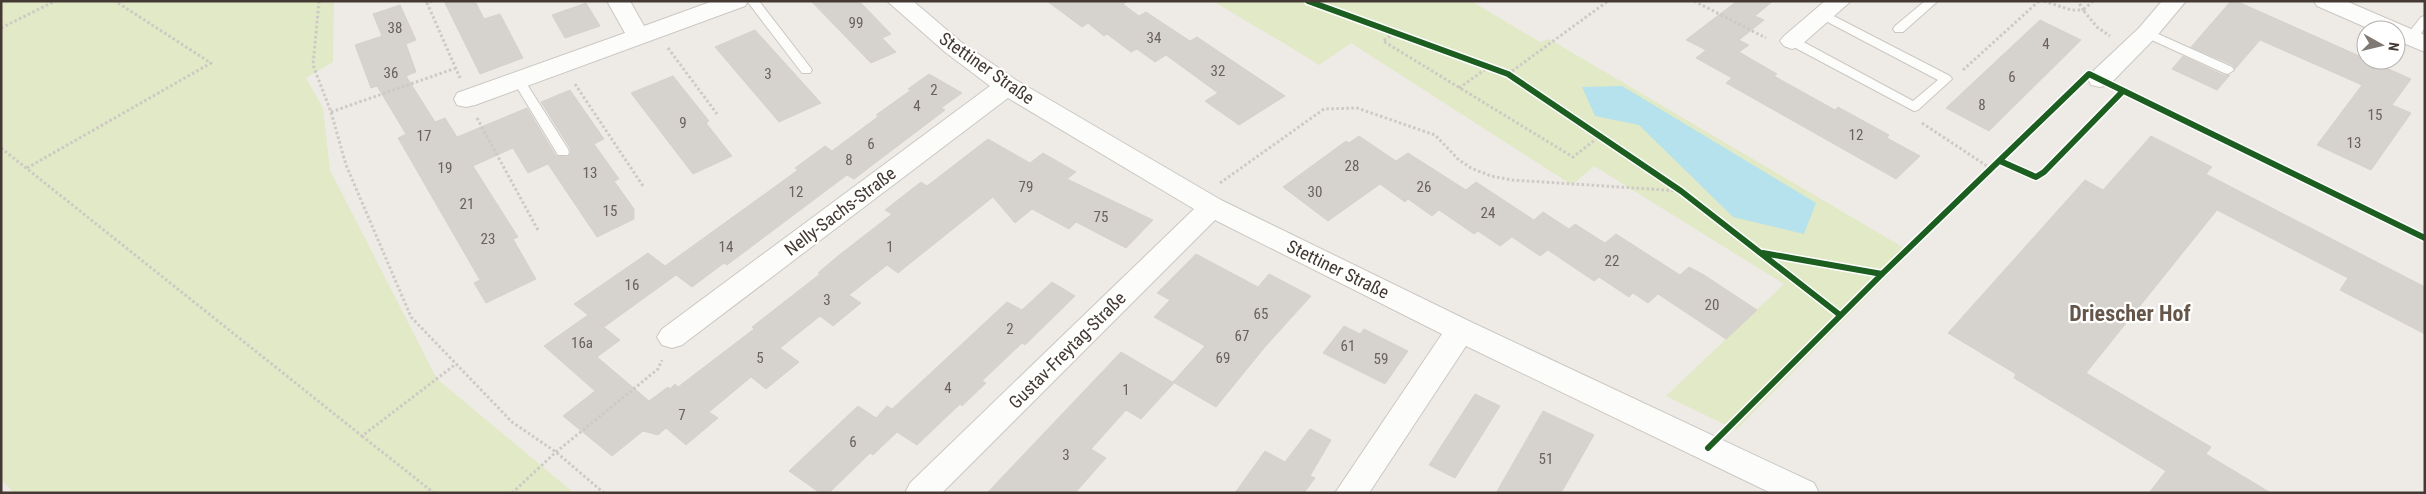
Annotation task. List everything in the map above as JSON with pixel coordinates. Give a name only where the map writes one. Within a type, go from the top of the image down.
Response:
[{"type":"street","points":[[618,1],[646,32]]},
{"type":"street","points":[[466,99],[562,65],[646,32],[737,1]]},
{"type":"street","name":"Stettiner Straße","points":[[898,1],[953,46],[1007,86],[1205,203],[1461,330],[1760,484],[1802,493]]},
{"type":"street","points":[[2100,79],[2176,1]]},
{"type":"street","points":[[2325,1],[2410,33]]},
{"type":"street","points":[[1792,41],[1832,8]]},
{"type":"street","name":"Nelly-Sachs-Straße","points":[[672,337],[1007,86]]},
{"type":"street","name":"Gustav-Freytag-Straße","points":[[921,493],[1205,203]]},
{"type":"street","points":[[1351,493],[1461,330]]},
{"type":"lane","points":[[753,1],[806,70]]},
{"type":"lane","points":[[1900,29],[1932,1]]},
{"type":"lane","points":[[1792,41],[1914,107],[1946,79],[1832,8]]},
{"type":"lane","points":[[2139,40],[2228,70]]},
{"type":"lane","points":[[519,81],[563,152]]},
{"type":"path","points":[[1,28],[55,1]]},
{"type":"path","points":[[27,168],[211,62],[116,1]]},
{"type":"path","points":[[319,1],[313,65],[331,112],[346,165],[411,317],[512,422],[556,452],[604,493]]},
{"type":"path","points":[[1508,74],[1608,1]]},
{"type":"path","points":[[1694,1],[1763,38],[1792,41]]},
{"type":"path","points":[[1946,79],[1956,76],[2039,1]]},
{"type":"path","points":[[2044,1],[2071,10],[2083,10],[2093,1]]},
{"type":"path","points":[[2078,1],[2097,27],[2139,40]]},
{"type":"path","points":[[1386,30],[1403,36]]},
{"type":"path","points":[[646,32],[717,114]]},
{"type":"path","points":[[1394,33],[1383,41],[1574,157],[1600,136]]},
{"type":"path","points":[[1482,63],[1516,79]]},
{"type":"path","points":[[562,65],[643,186]]},
{"type":"path","points":[[1459,88],[1490,66]]},
{"type":"path","points":[[331,112],[456,68]]},
{"type":"path","points":[[1205,203],[1324,109],[1357,108],[1435,135],[1458,160],[1491,176],[1512,180],[1680,191]]},
{"type":"path","points":[[1921,123],[1993,166],[1984,175]]},
{"type":"path","points":[[1592,131],[1608,141]]},
{"type":"path","points":[[1,148],[434,493]]},
{"type":"path","points":[[1664,180],[1688,196]]},
{"type":"path","points":[[512,493],[556,452],[658,369],[672,337]]},
{"type":"path","points":[[362,436],[456,364]]},
{"type":"green space","points":[[1,1],[334,1],[333,62],[306,78],[323,108],[330,170],[437,379],[574,493],[14,493],[1,480]]},
{"type":"green space","points":[[1213,1],[1471,1],[1540,42],[1549,39],[1911,252],[1736,430],[1666,396],[1784,284],[1594,166],[1572,185],[1351,43],[1319,65]]},
{"type":"water","points":[[1622,86],[1816,203],[1804,234],[1733,217],[1639,125],[1595,116],[1582,87]]},
{"type":"building","points":[[444,1],[476,3],[484,19],[500,14],[523,58],[480,74]]},
{"type":"building","points":[[811,1],[859,1],[891,34],[882,38],[896,52],[871,63]]},
{"type":"building","points":[[1047,1],[1128,1],[1123,4],[1139,16],[1146,12],[1190,41],[1197,37],[1285,96],[1239,125],[1205,101],[1218,93],[1166,55],[1155,62],[1137,49],[1131,52],[1107,34],[1104,36],[1088,23],[1082,27]]},
{"type":"building","points":[[1737,1],[1773,1],[1755,16],[1764,20],[1739,40],[1749,45],[1739,52],[1777,74],[1774,76],[1835,110],[1838,107],[1889,135],[1887,138],[1920,156],[1896,179],[1726,83],[1732,78],[1696,58],[1706,50],[1686,40]]},
{"type":"building","points":[[2231,1],[2236,1],[2356,54],[2356,70],[2391,70],[2411,79],[2392,105],[2411,113],[2371,170],[2317,145],[2362,85],[2260,40],[2235,69],[2233,65],[2191,47]]},
{"type":"building","points":[[586,3],[600,26],[565,38],[552,15]]},
{"type":"building","points":[[400,5],[416,40],[406,44],[416,72],[406,76],[435,122],[445,118],[457,137],[527,108],[556,156],[568,157],[571,153],[570,148],[541,102],[570,90],[604,139],[594,144],[619,179],[614,181],[634,209],[634,219],[597,237],[548,164],[528,173],[513,148],[473,166],[518,237],[513,239],[536,279],[486,303],[474,283],[480,280],[398,138],[406,134],[377,86],[371,88],[355,45],[382,36],[373,14]]},
{"type":"building","points":[[2040,20],[2081,40],[1989,131],[1946,108]]},
{"type":"building","points":[[755,30],[821,103],[779,122],[715,47]]},
{"type":"building","points":[[2183,56],[2223,75],[2230,75],[2217,90],[2172,69]]},
{"type":"building","points":[[929,74],[962,93],[941,108],[945,110],[854,179],[847,175],[727,265],[724,263],[692,287],[676,275],[604,327],[591,317],[620,340],[597,357],[649,401],[668,387],[670,389],[675,384],[678,387],[754,329],[752,327],[892,214],[885,210],[921,182],[927,186],[988,139],[1030,163],[1043,153],[1076,172],[1067,179],[1153,220],[1126,248],[1076,222],[1069,229],[1032,209],[1015,223],[993,197],[898,273],[887,265],[849,295],[861,303],[833,326],[820,316],[780,348],[799,362],[766,389],[751,377],[709,412],[718,418],[686,445],[666,428],[658,435],[643,431],[612,456],[563,416],[595,391],[544,346],[588,315],[574,304],[648,253],[665,266],[798,170],[795,168],[825,146],[832,151],[879,116],[876,115],[911,90],[908,89]]},
{"type":"building","points":[[673,76],[709,121],[706,123],[732,156],[693,174],[631,93]]},
{"type":"building","points":[[1359,136],[1396,161],[1408,153],[1466,190],[1476,182],[1534,220],[1543,212],[1569,229],[1575,224],[1605,243],[1616,234],[1680,275],[1689,267],[1757,310],[1726,339],[1658,294],[1648,303],[1633,293],[1629,297],[1599,277],[1594,281],[1548,250],[1540,256],[1512,237],[1500,246],[1478,231],[1474,234],[1439,210],[1432,216],[1408,199],[1405,202],[1380,184],[1328,221],[1283,187],[1346,141],[1349,143]]},
{"type":"building","points":[[2151,136],[2212,167],[2206,174],[2425,287],[2425,334],[2340,290],[2348,278],[2217,210],[2086,373],[2211,447],[2206,454],[2271,493],[2149,493],[2166,471],[2014,378],[2016,374],[1948,333],[2085,180],[2103,190]]},
{"type":"building","points":[[1196,254],[1258,287],[1269,274],[1311,296],[1264,348],[1216,407],[1173,382],[1205,346],[1154,317],[1170,300],[1157,293]]},
{"type":"building","points":[[1052,282],[1075,296],[1025,345],[1022,343],[982,381],[986,383],[962,406],[960,404],[917,445],[897,432],[873,455],[870,453],[829,493],[820,493],[789,471],[858,406],[876,418],[887,406],[892,409],[1007,302],[1022,310]]},
{"type":"building","points":[[1344,326],[1360,334],[1364,329],[1408,351],[1385,384],[1323,353]]},
{"type":"building","points":[[1121,352],[1174,383],[1141,419],[1126,410],[1091,449],[1106,458],[1075,493],[987,493]]},
{"type":"building","points":[[1475,394],[1500,406],[1455,478],[1429,465]]},
{"type":"building","points":[[1543,411],[1594,435],[1561,493],[1496,493]]},
{"type":"building","points":[[1310,429],[1331,440],[1310,476],[1315,478],[1304,493],[1235,493],[1265,451],[1285,462]]},
{"type":"cycle path","points":[[1308,1],[1508,74],[1681,191],[1840,315]]},
{"type":"cycle path","points":[[1708,448],[1882,274],[2089,74],[2425,238]]},
{"type":"cycle path","points":[[2000,161],[2025,174],[2036,177],[2044,172],[2122,92]]},
{"type":"cycle path","points":[[1763,253],[1882,274]]},
{"type":"district","name":"Driescher Hof","points":[[2130,313]]}]
